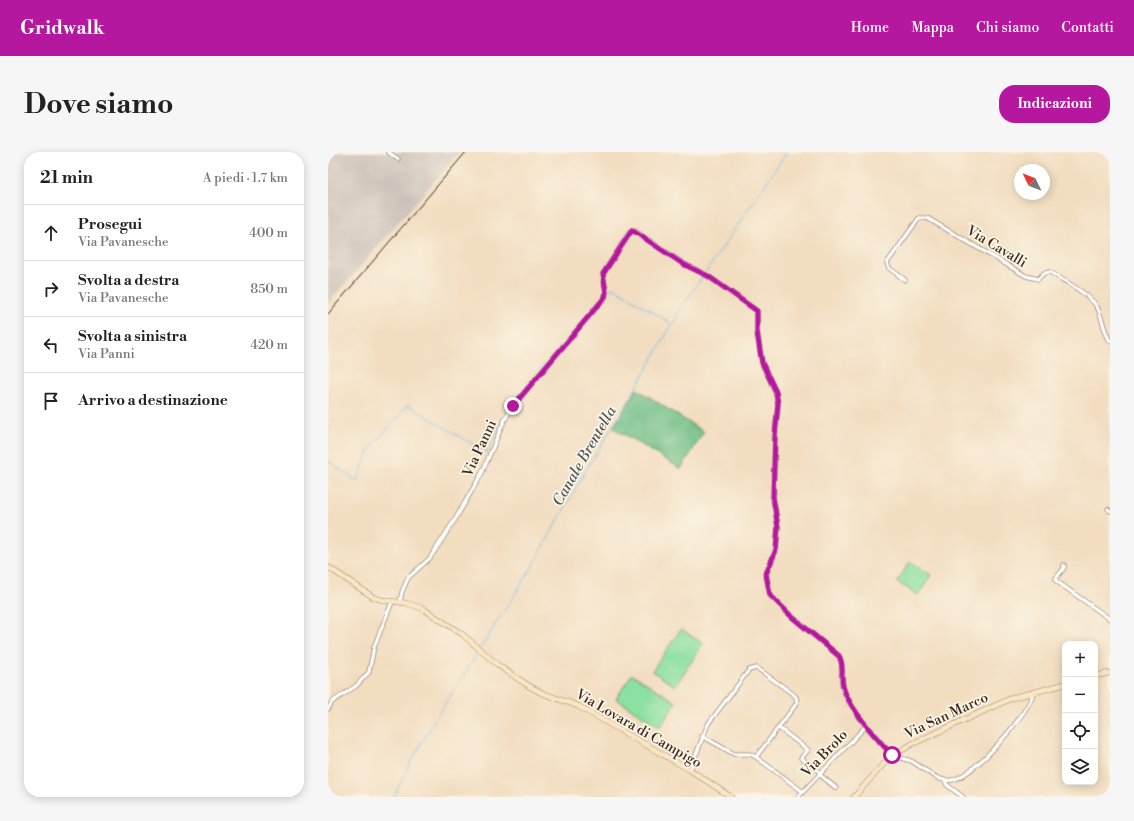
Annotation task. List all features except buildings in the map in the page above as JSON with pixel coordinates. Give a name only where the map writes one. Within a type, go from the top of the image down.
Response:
[{"type":"street","points":[[388,152],[398,159]]},
{"type":"street","name":"Via Cavalli","points":[[905,280],[889,268],[887,263],[918,218],[927,218],[1026,276],[1038,279],[1044,273],[1050,272],[1090,299],[1096,306],[1104,332],[1110,341]]},
{"type":"street","name":"Via Panni","points":[[400,602],[402,592],[408,578],[430,558],[482,473],[504,421],[513,406],[605,297],[606,292],[603,274],[632,230],[683,264],[708,276],[757,311],[757,332],[762,363],[776,392],[778,404],[775,436],[773,497],[778,527],[776,550],[766,574],[770,595],[791,616],[839,656],[843,662],[842,680],[845,692],[866,726]]},
{"type":"street","points":[[1064,565],[1064,568],[1056,578],[1056,582],[1110,619]]},
{"type":"street","name":"Via Lovara di Campigo","points":[[328,567],[373,597],[422,608],[462,634],[499,666],[535,689],[578,706],[690,770],[731,797]]},
{"type":"street","points":[[328,708],[332,702],[356,686],[369,672],[374,646],[392,602]]},
{"type":"street","points":[[690,770],[694,763],[702,736],[712,718],[750,670],[759,668],[796,697],[796,706],[756,757]]},
{"type":"street","points":[[1098,675],[1110,673]]},
{"type":"street","name":"Via San Marco","points":[[854,797],[894,755],[915,742],[1004,702],[1033,692],[1062,685]]},
{"type":"street","points":[[866,726],[894,755],[915,763],[938,778],[945,780],[960,778],[975,768],[1008,733],[1032,698],[1033,692]]},
{"type":"street","name":"Via Brolo","points":[[798,797],[802,791],[866,726]]},
{"type":"street","points":[[779,728],[808,750],[801,758],[836,788]]},
{"type":"street","points":[[702,736],[734,754],[750,754],[756,757],[802,791]]},
{"type":"street","points":[[945,780],[947,785],[963,797]]},
{"type":"shaded area","points":[[328,152],[459,152],[328,304]]},
{"type":"green space","points":[[637,389],[704,432],[681,469],[613,428]]},
{"type":"green space","points":[[910,562],[914,563],[931,575],[918,595],[897,582]]},
{"type":"green space","points":[[681,629],[703,644],[675,686],[652,671]]},
{"type":"green space","points":[[632,674],[676,702],[660,727],[616,699]]},
{"type":"waterway","name":"Canale Brentella","points":[[706,272],[787,152]]},
{"type":"waterway","name":"Canale Brentella","points":[[481,647],[531,569],[587,468],[627,404],[685,302],[704,275]]},
{"type":"waterway","points":[[606,298],[613,287],[672,324]]},
{"type":"waterway","points":[[587,321],[600,306]]},
{"type":"waterway","points":[[507,409],[561,346]]},
{"type":"waterway","points":[[328,461],[357,481],[370,449],[408,405],[487,453],[506,411]]},
{"type":"waterway","name":"Canale Brentella","points":[[394,797],[422,741],[478,653]]},
{"type":"railway","points":[[328,314],[466,152]]},
{"type":"route","points":[[513,406],[605,297],[606,286],[603,280],[603,274],[632,230],[683,264],[708,276],[757,311],[757,332],[762,363],[776,392],[778,404],[775,436],[773,497],[778,527],[776,550],[766,574],[770,595],[791,616],[832,648],[839,656],[843,662],[842,680],[848,698],[866,726],[892,755]]}]
